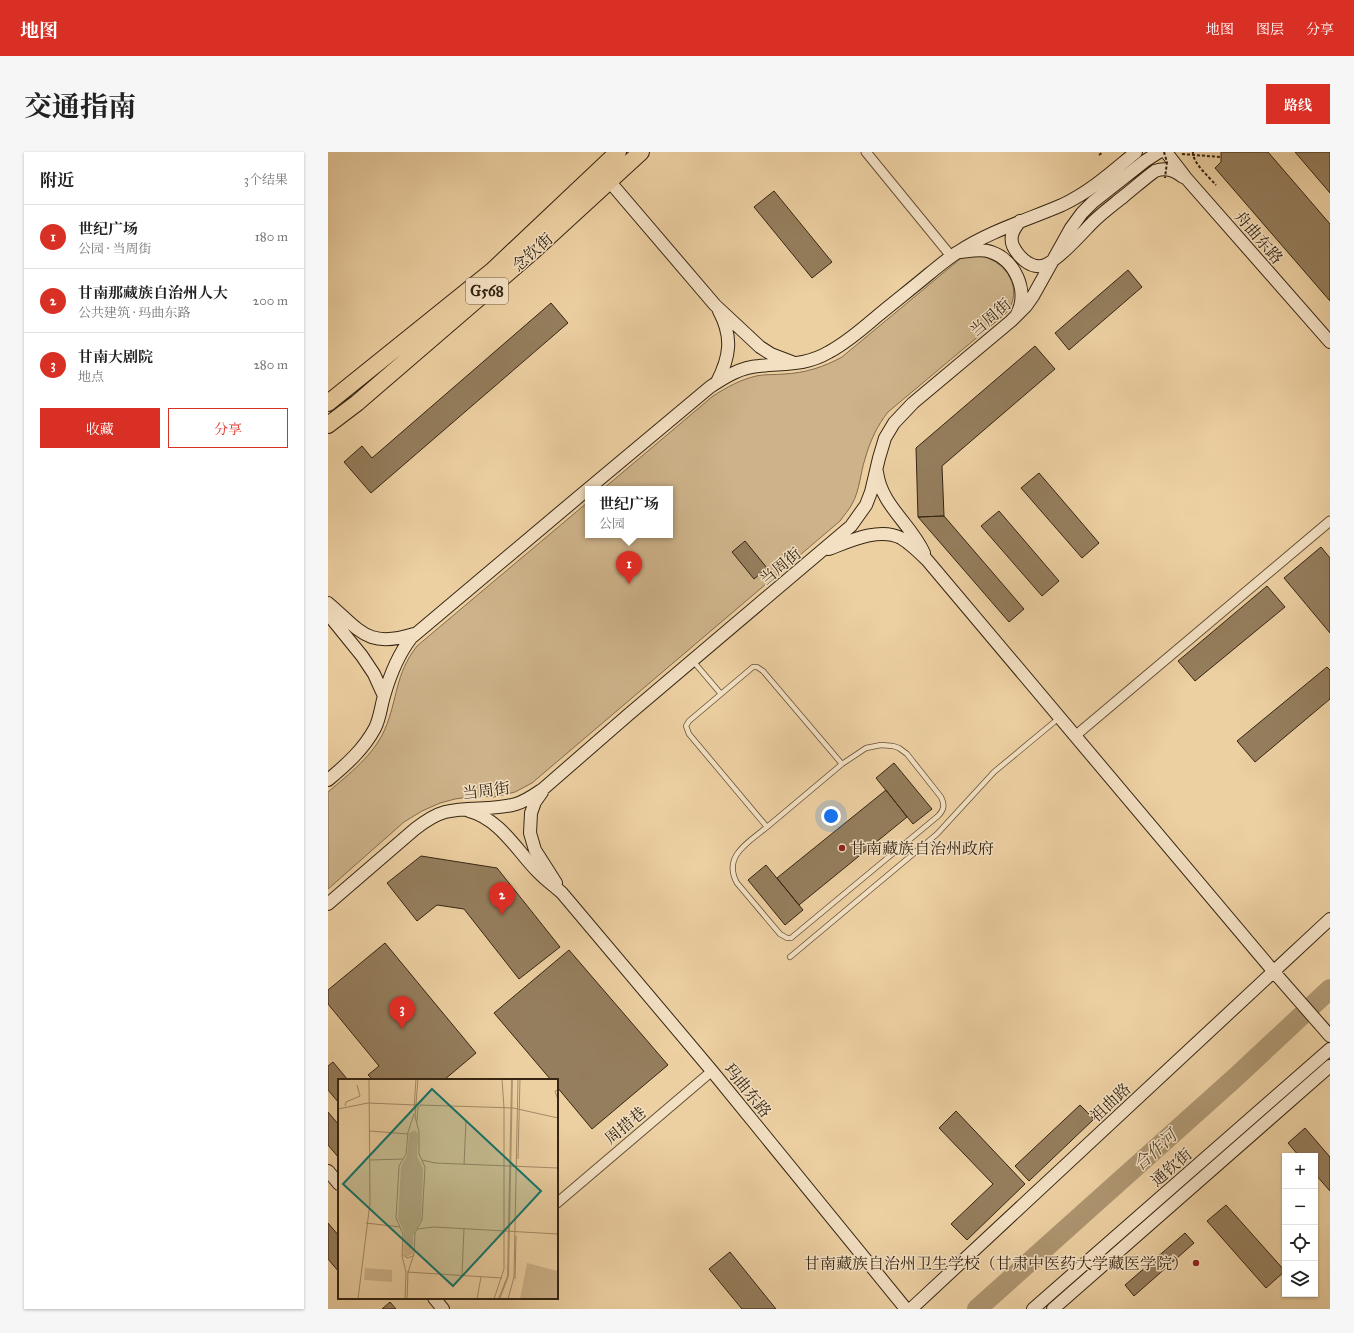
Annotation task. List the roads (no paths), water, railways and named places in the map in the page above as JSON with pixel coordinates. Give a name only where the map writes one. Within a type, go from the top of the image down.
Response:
[{"type":"highway","name":"念钦街","points":[[328,425],[357,403],[531,253],[605,176],[618,152]]},
{"type":"highway","name":"念钦街","points":[[328,403],[492,272],[605,176],[641,152]]},
{"type":"main road","points":[[592,486],[724,377],[747,368],[797,363],[813,359],[829,352],[845,342],[954,254],[978,240],[1083,194],[1104,179],[1136,152]]},
{"type":"main road","name":"当周街","points":[[328,904],[415,829],[436,816],[445,812],[460,809],[494,808],[516,804],[530,798],[543,789],[851,526],[859,515],[871,492],[877,464],[885,438],[894,423],[913,403],[1011,321],[1030,301],[1071,228],[1082,213],[1093,202],[1145,161],[1159,152]]},
{"type":"main road","name":"舟曲东路","points":[[1169,152],[1186,178],[1330,342]]},
{"type":"main road","points":[[1020,221],[1011,236],[1012,244],[1019,256],[1027,262],[1041,266],[1047,264],[1068,248],[1094,221],[1155,171],[1165,169],[1170,170],[1186,178]]},
{"type":"main road","points":[[605,176],[715,305],[760,347],[771,354],[797,363]]},
{"type":"main road","points":[[954,254],[976,250],[990,251],[1002,257],[1011,266],[1019,279],[1022,293],[1018,313],[1011,321]]},
{"type":"main road","points":[[715,305],[726,327],[729,338],[727,356],[716,383]]},
{"type":"main road","points":[[877,464],[879,482],[885,497],[918,541],[927,560]]},
{"type":"main road","points":[[328,780],[359,752],[369,738],[375,726],[395,664],[403,648],[415,634],[585,492]]},
{"type":"main road","points":[[823,551],[857,539],[881,534],[890,534],[901,538],[927,560],[1274,972],[1330,1036]]},
{"type":"main road","points":[[328,603],[353,626],[372,637],[382,640],[391,640],[415,634]]},
{"type":"main road","points":[[328,614],[362,656],[374,674],[384,696]]},
{"type":"main road","points":[[543,789],[534,802],[531,813],[530,833],[535,850],[562,893]]},
{"type":"main road","points":[[460,809],[473,812],[492,822],[539,873],[562,893]]},
{"type":"main road","name":"玛曲东路","points":[[562,893],[712,1071],[906,1309]]},
{"type":"main road","name":"祖曲路","points":[[911,1309],[1330,919]]},
{"type":"main road","name":"通钦街","points":[[1033,1309],[1330,1048]]},
{"type":"main road","points":[[1053,1309],[1330,1066]]},
{"type":"main road","points":[[328,1171],[338,1183]]},
{"type":"street","points":[[866,152],[954,254]]},
{"type":"street","points":[[1075,736],[1330,521]]},
{"type":"street","name":"周措巷","points":[[558,1202],[712,1071]]},
{"type":"lane","points":[[693,661],[721,694]]},
{"type":"lane","points":[[767,827],[687,730],[686,726],[689,721],[721,694],[754,667],[760,668],[842,764]]},
{"type":"lane","points":[[790,957],[937,834],[994,772],[1059,717]]},
{"type":"lane","points":[[887,745],[898,748],[907,754],[944,802],[944,808],[938,816],[791,938],[787,938],[780,934],[738,883],[733,873],[734,859],[737,852],[767,827],[842,764],[860,751],[871,746],[887,745]]},
{"type":"waterway","name":"合作河","points":[[977,1309],[1237,1076],[1330,989]]},
{"type":"place","name":"世纪广场","points":[[629,584]]},
{"type":"place","name":"甘南藏族自治州政府","points":[[842,848]]},
{"type":"place","name":"甘南那藏族自治州人大","points":[[502,915]]},
{"type":"place","name":"甘南大剧院","points":[[402,1029]]},
{"type":"place","name":"甘南藏族自治州卫生学校（甘肃中医药大学藏医学院）","points":[[1196,1263]]}]
